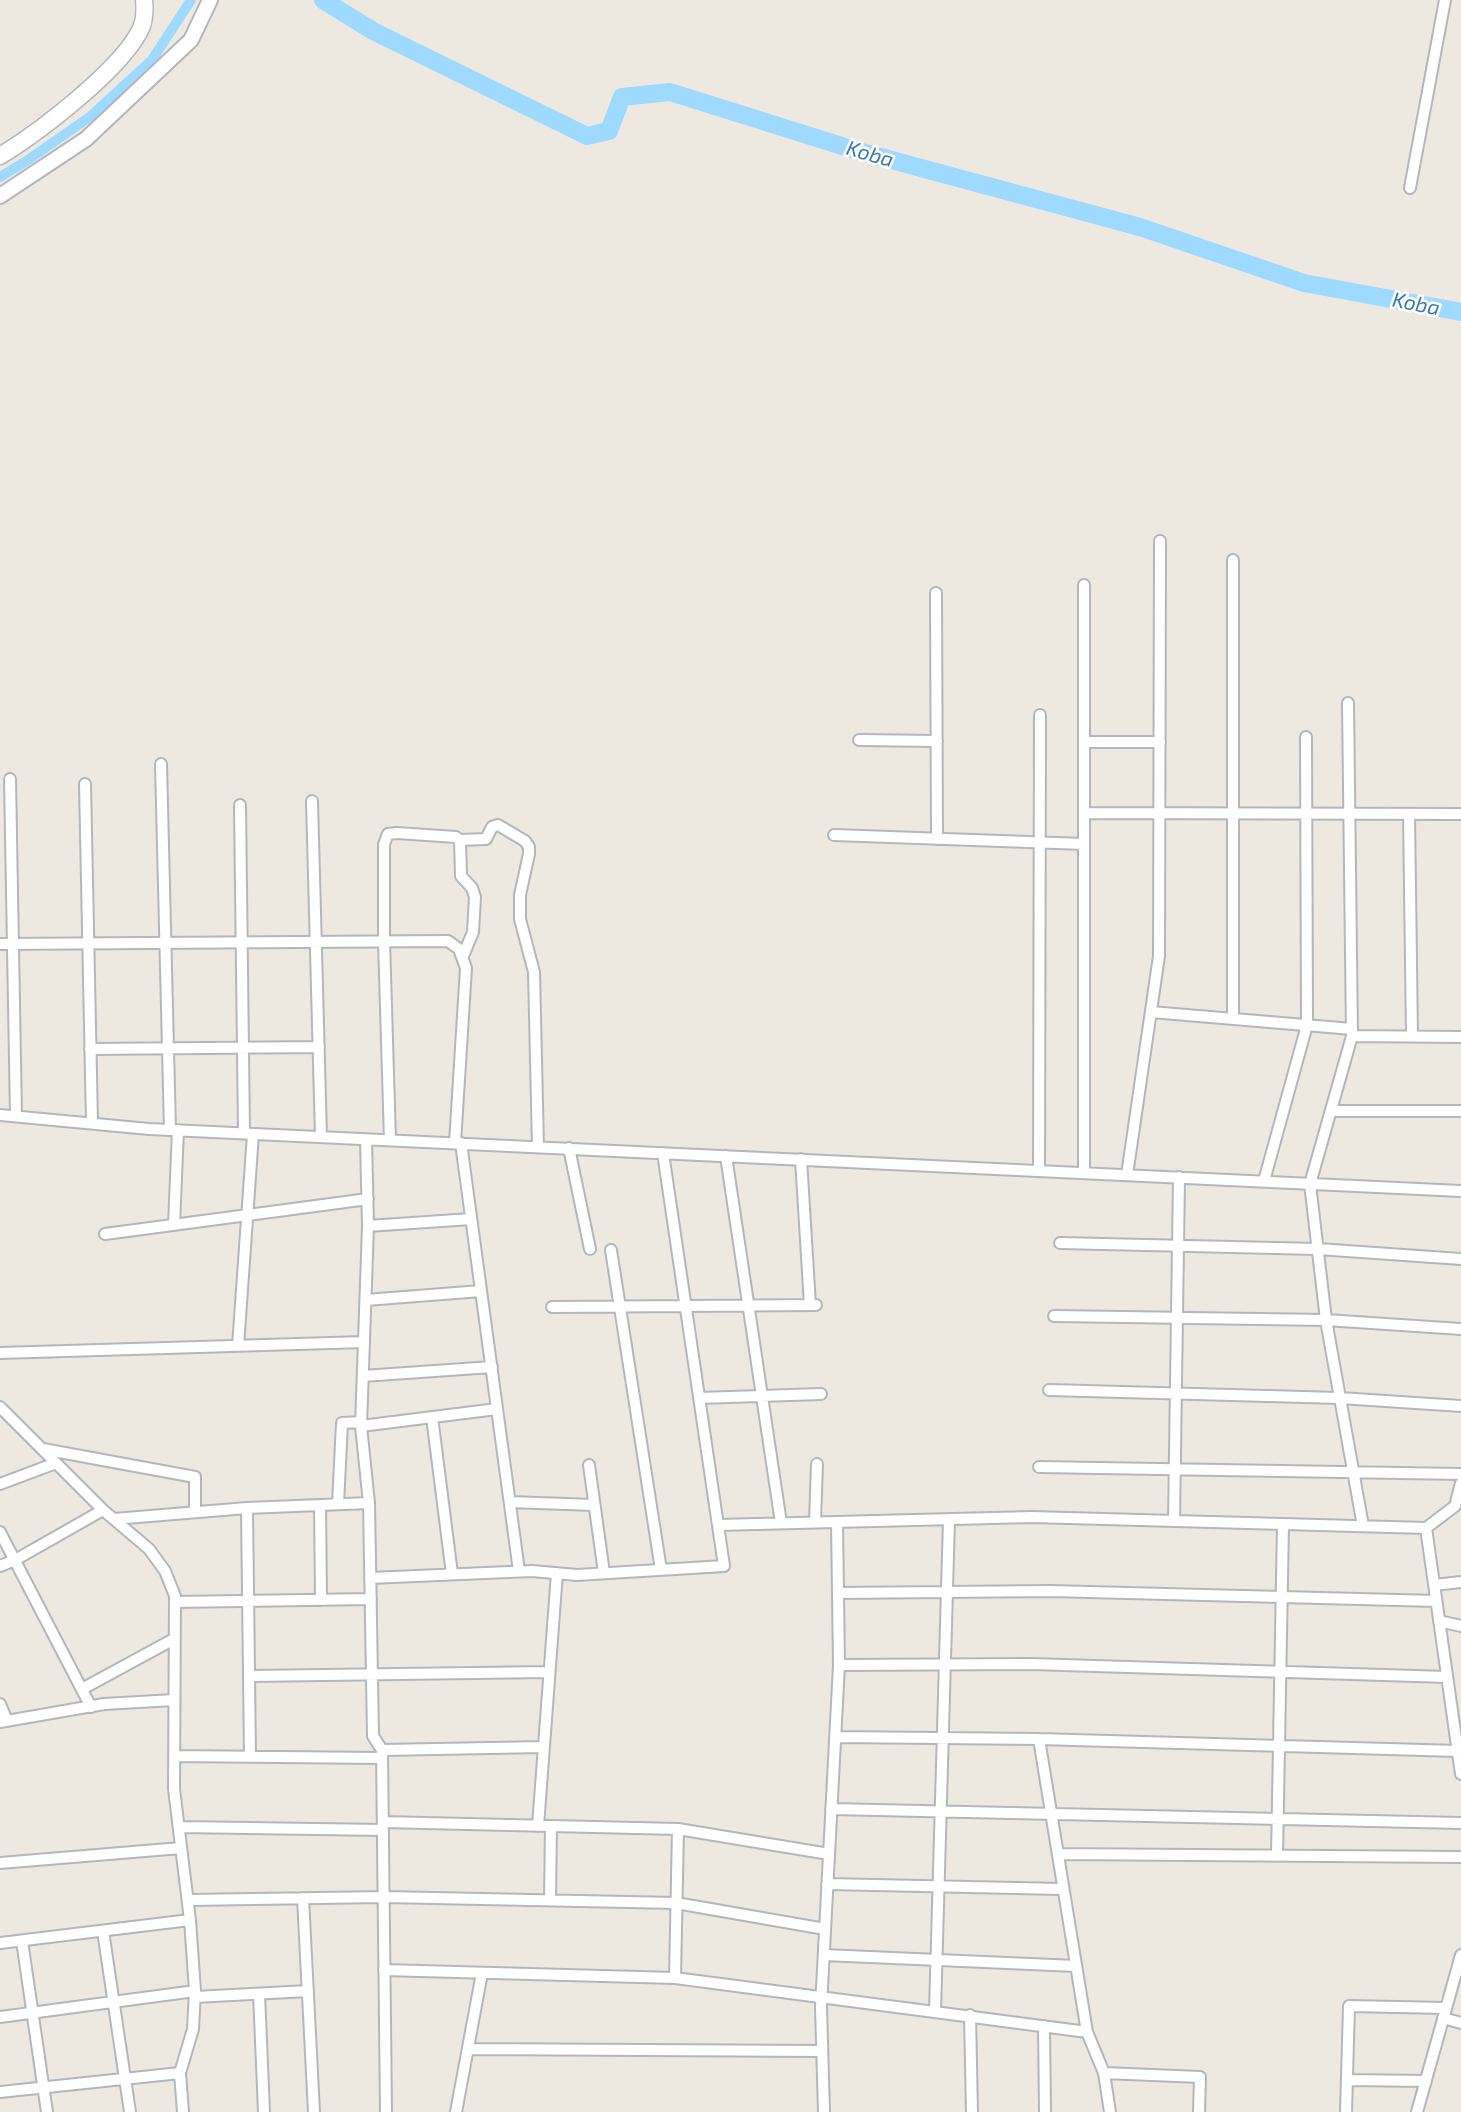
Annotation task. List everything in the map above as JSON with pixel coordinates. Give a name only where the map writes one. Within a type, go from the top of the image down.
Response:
[{"type":"main road","points":[[0,156],[20,144],[88,90],[132,44],[146,13],[144,0]]},
{"type":"street","points":[[0,196],[86,138],[108,118],[191,40],[210,0]]},
{"type":"street","points":[[1410,188],[1445,0]]},
{"type":"street","points":[[1127,1175],[1159,956],[1160,541]]},
{"type":"street","points":[[1233,561],[1233,1019]]},
{"type":"street","points":[[1084,585],[1084,1173]]},
{"type":"street","points":[[936,593],[937,839]]},
{"type":"street","points":[[1348,703],[1352,1032],[1310,1184],[1326,1320],[1363,1526]]},
{"type":"street","points":[[1040,715],[1040,1171]]},
{"type":"street","points":[[1264,1181],[1307,1025],[1306,737]]},
{"type":"street","points":[[859,740],[937,741]]},
{"type":"street","points":[[1084,742],[1160,742]]},
{"type":"street","points":[[161,764],[168,1048],[174,1130],[174,1225]]},
{"type":"street","points":[[10,779],[16,1116]]},
{"type":"street","points":[[85,784],[92,1123]]},
{"type":"street","points":[[312,801],[321,1137]]},
{"type":"street","points":[[238,1346],[247,1215],[248,1133],[243,1048],[240,805]]},
{"type":"street","points":[[1084,813],[1461,814]]},
{"type":"street","points":[[1409,814],[1412,1036]]},
{"type":"street","points":[[390,1140],[384,941],[385,839],[388,834],[397,833],[456,837],[460,840],[486,839],[492,827],[498,825],[525,841],[529,847],[520,895],[520,919],[534,972],[538,1147]]},
{"type":"street","points":[[834,835],[1084,844]]},
{"type":"street","points":[[460,840],[461,876],[472,888],[475,897],[473,932],[463,956]]},
{"type":"street","points":[[0,944],[448,941],[459,949],[466,968],[458,1143],[471,1219],[519,1571]]},
{"type":"street","points":[[1151,1012],[1307,1025],[1352,1032],[1461,1037]]},
{"type":"street","points":[[90,1049],[318,1047]]},
{"type":"street","points":[[1331,1111],[1461,1111]]},
{"type":"street","points":[[0,1115],[174,1130],[1461,1191]]},
{"type":"street","points":[[366,1139],[369,1226],[361,1424],[369,1503],[373,1736],[382,1754],[386,2112]]},
{"type":"street","points":[[569,1148],[590,1250]]},
{"type":"street","points":[[370,1578],[519,1571],[604,1573],[724,1566],[663,1153]]},
{"type":"street","points":[[726,1156],[781,1523]]},
{"type":"street","points":[[552,1307],[813,1305],[801,1160]]},
{"type":"street","points":[[1174,1521],[1179,1177]]},
{"type":"street","points":[[105,1234],[368,1199]]},
{"type":"street","points":[[369,1226],[471,1219]]},
{"type":"street","points":[[1060,1243],[1318,1249],[1461,1259]]},
{"type":"street","points":[[611,1250],[661,1570]]},
{"type":"street","points":[[366,1300],[481,1291]]},
{"type":"street","points":[[1054,1316],[1326,1320],[1461,1329]]},
{"type":"street","points":[[0,1353],[364,1342]]},
{"type":"street","points":[[363,1376],[492,1367]]},
{"type":"street","points":[[1049,1390],[1340,1398],[1461,1406]]},
{"type":"street","points":[[699,1398],[821,1394]]},
{"type":"street","points":[[0,1407],[103,1510],[149,1549],[175,1596],[174,1789],[188,1900],[195,1994],[193,2029],[180,2073],[183,2112]]},
{"type":"street","points":[[338,1504],[342,1423],[361,1424],[497,1409]]},
{"type":"street","points":[[432,1417],[452,1574]]},
{"type":"street","points":[[43,1449],[195,1477],[195,1512]]},
{"type":"street","points":[[0,1484],[56,1463]]},
{"type":"street","points":[[815,1522],[817,1464]]},
{"type":"street","points":[[589,1465],[604,1573]]},
{"type":"street","points":[[1040,1467],[1461,1474]]},
{"type":"street","points":[[718,1525],[1032,1517],[1426,1528],[1455,1506],[1461,1482]]},
{"type":"street","points":[[510,1502],[594,1505]]},
{"type":"street","points":[[114,1519],[247,1508],[369,1503]]},
{"type":"street","points":[[320,1505],[321,1600]]},
{"type":"street","points":[[247,1508],[250,1756]]},
{"type":"street","points":[[0,1566],[103,1510]]},
{"type":"street","points":[[935,2011],[949,1519]]},
{"type":"street","points":[[824,2112],[821,1996],[839,1665],[837,1522]]},
{"type":"street","points":[[1277,1856],[1283,1524]]},
{"type":"street","points":[[1426,1528],[1447,1678],[1456,1702],[1461,1774]]},
{"type":"street","points":[[0,1532],[91,1707]]},
{"type":"street","points":[[538,1826],[557,1573]]},
{"type":"street","points":[[1434,1585],[1461,1582]]},
{"type":"street","points":[[838,1593],[1050,1591],[1436,1601]]},
{"type":"street","points":[[175,1602],[371,1599]]},
{"type":"street","points":[[1439,1621],[1461,1626]]},
{"type":"street","points":[[82,1689],[174,1639]]},
{"type":"street","points":[[839,1665],[1031,1664],[1447,1678]]},
{"type":"street","points":[[249,1676],[550,1672]]},
{"type":"street","points":[[0,1704],[4,1721],[91,1707],[174,1700]]},
{"type":"street","points":[[835,1737],[1039,1739],[1458,1751]]},
{"type":"street","points":[[1039,1739],[1087,2032],[1104,2073],[1110,2112]]},
{"type":"street","points":[[174,1756],[382,1754],[544,1747]]},
{"type":"street","points":[[831,1810],[1461,1823]]},
{"type":"street","points":[[179,1827],[551,1826],[678,1829],[829,1854]]},
{"type":"street","points":[[550,1900],[551,1826]]},
{"type":"street","points":[[675,1978],[678,1829]]},
{"type":"street","points":[[0,1863],[181,1848]]},
{"type":"street","points":[[1058,1854],[1461,1857]]},
{"type":"street","points":[[827,1884],[1063,1889]]},
{"type":"street","points":[[188,1900],[384,1897],[676,1903],[825,1929]]},
{"type":"street","points":[[303,1898],[314,2112]]},
{"type":"street","points":[[0,1943],[190,1920]]},
{"type":"street","points":[[103,1931],[130,2112]]},
{"type":"street","points":[[22,1941],[47,2112]]},
{"type":"street","points":[[824,1955],[1076,1966]]},
{"type":"street","points":[[1417,2112],[1461,1955]]},
{"type":"street","points":[[384,1970],[675,1978],[1087,2032]]},
{"type":"street","points":[[456,2112],[482,1973]]},
{"type":"street","points":[[0,2017],[195,1994],[308,1991]]},
{"type":"street","points":[[259,1994],[264,2112]]},
{"type":"street","points":[[1346,2112],[1349,2006],[1445,2013],[1461,2023]]},
{"type":"street","points":[[970,2015],[972,2112]]},
{"type":"street","points":[[1044,2026],[1045,2112]]},
{"type":"street","points":[[468,2049],[822,2050]]},
{"type":"street","points":[[0,2092],[180,2073]]},
{"type":"street","points":[[1104,2073],[1200,2077],[1199,2112]]},
{"type":"street","points":[[1346,2080],[1426,2081]]},
{"type":"waterway","points":[[0,177],[91,116],[152,60],[191,0]]},
{"type":"waterway","name":"Koba","points":[[323,0],[373,31],[587,136],[609,131],[622,97],[670,92],[858,151],[1140,227],[1304,283],[1461,312]]}]
